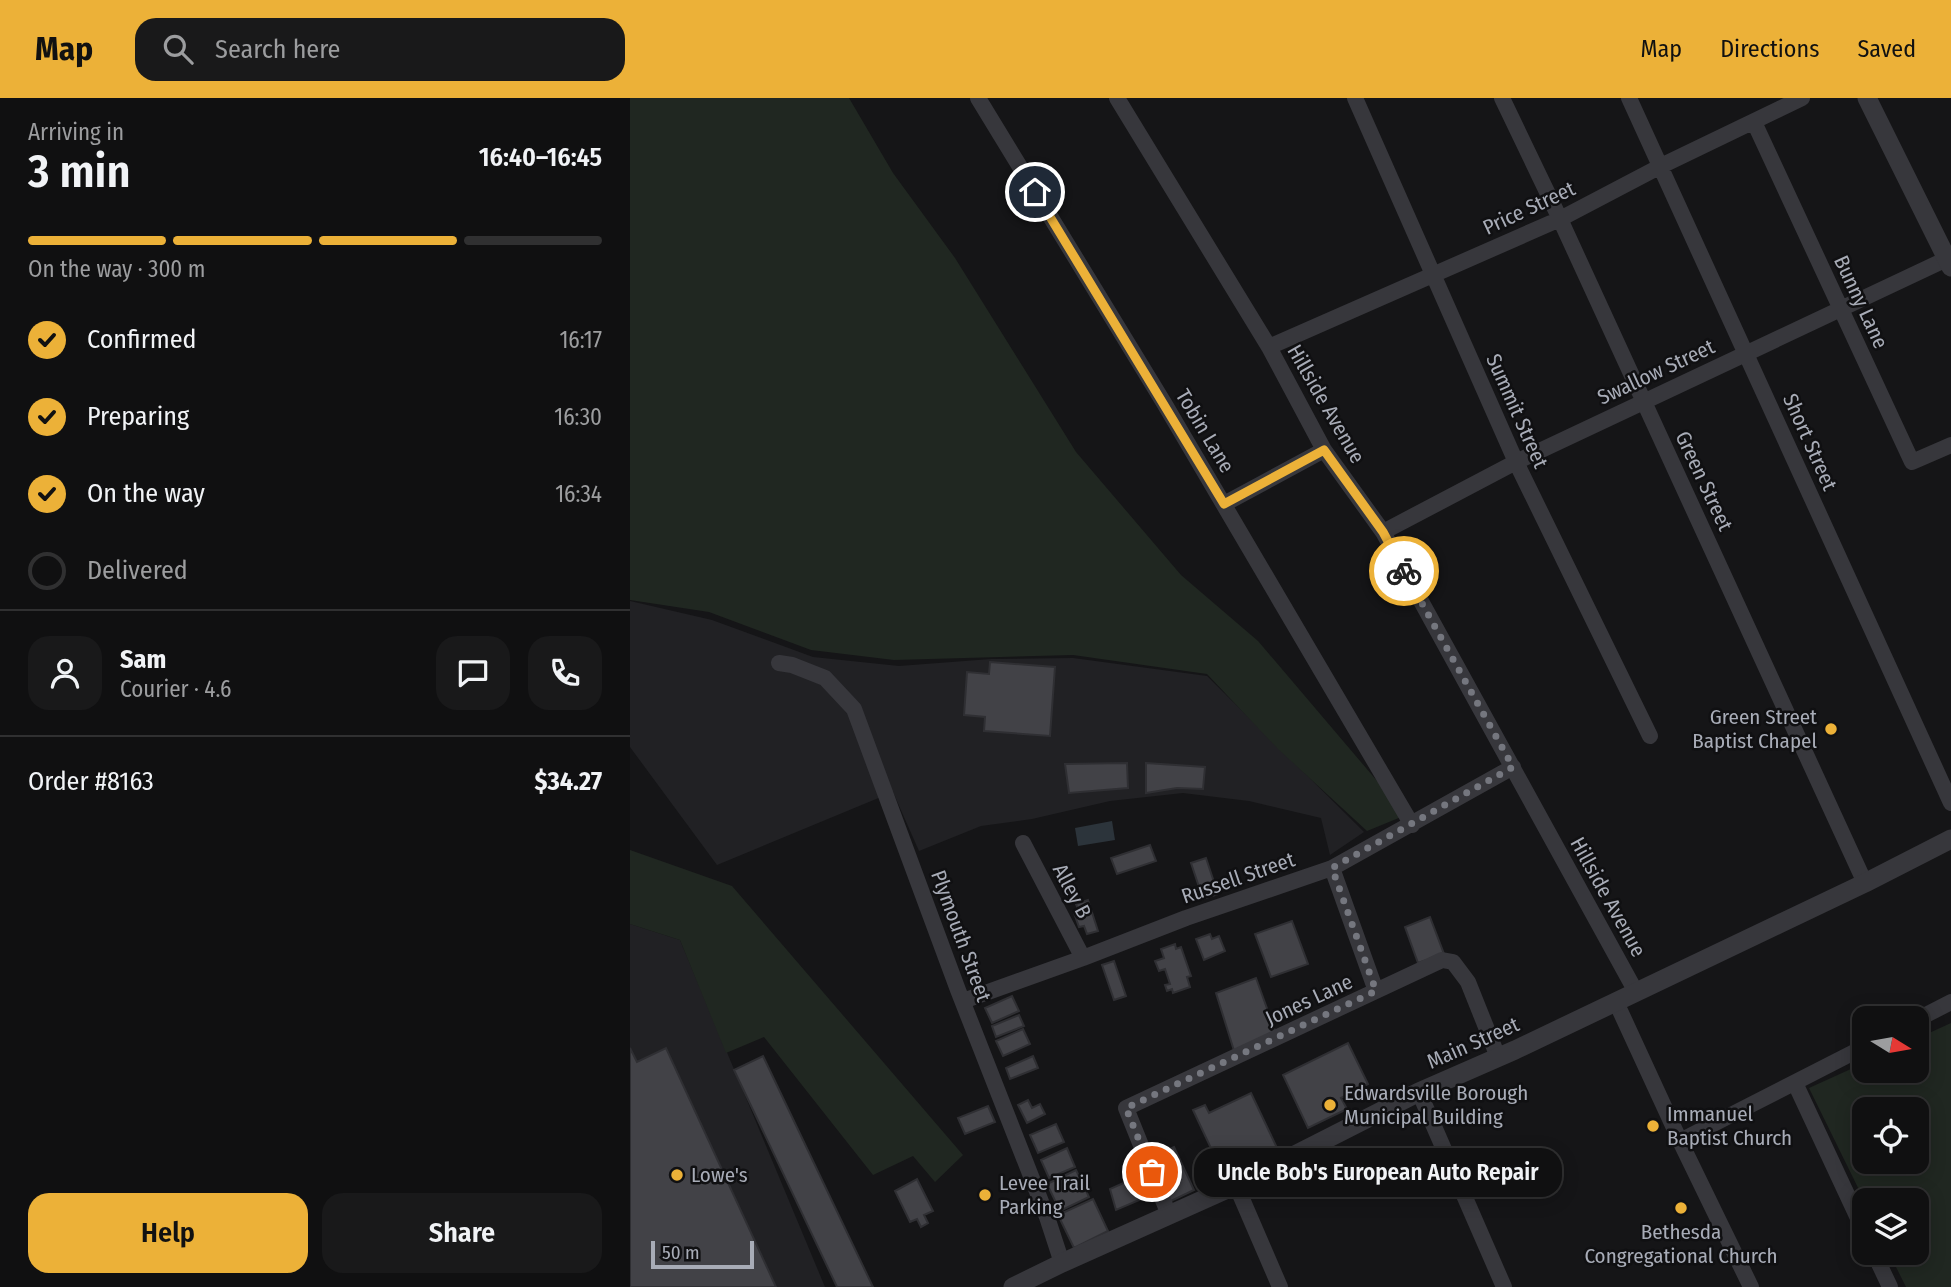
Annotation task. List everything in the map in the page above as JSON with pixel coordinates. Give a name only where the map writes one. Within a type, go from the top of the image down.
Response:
[{"type":"street","name":"Tobin Lane","points":[[978,98],[1224,504],[1412,825]]},
{"type":"street","name":"Hillside Avenue","points":[[1117,98],[1269,347],[1324,450],[1383,532],[1636,992]]},
{"type":"street","name":"Summit Street","points":[[1355,98],[1516,462],[1650,736]]},
{"type":"street","name":"Green Street","points":[[1502,98],[1865,883]]},
{"type":"street","name":"Short Street","points":[[1629,98],[1951,803]]},
{"type":"street","name":"Price Street","points":[[1269,347],[1560,219],[1661,166],[1802,98]]},
{"type":"street","points":[[1867,98],[1950,261]]},
{"type":"street","name":"Bunny Lane","points":[[1754,122],[1912,462],[1951,445]]},
{"type":"street","name":"Swallow Street","points":[[1383,532],[1516,462],[1841,309],[1950,261]]},
{"type":"street","points":[[1224,504],[1324,450]]},
{"type":"street","name":"Plymouth Street","points":[[779,663],[792,665],[825,678],[854,709],[962,1001],[1047,1217],[1062,1263]]},
{"type":"street","name":"Russell Street","points":[[962,1001],[1186,918],[1332,868],[1513,767]]},
{"type":"street","name":"Main Street","points":[[1013,1287],[1236,1185],[1419,1092],[1616,1002],[1951,839]]},
{"type":"street","name":"Alley B","points":[[1023,843],[1083,958]]},
{"type":"street","points":[[1332,868],[1376,991]]},
{"type":"street","name":"Jones Lane","points":[[1169,1215],[1126,1108],[1442,960],[1453,962],[1468,982],[1498,1057]]},
{"type":"street","points":[[1616,1002],[1751,1287]]},
{"type":"street","points":[[1929,1013],[1951,1002]]},
{"type":"street","points":[[1680,1141],[1852,1053]]},
{"type":"street","points":[[1795,1083],[1852,1205]]},
{"type":"street","points":[[1419,1092],[1503,1287]]},
{"type":"street","points":[[1236,1185],[1280,1287]]},
{"type":"street","points":[[1880,1265],[1890,1287]]},
{"type":"shaded area","points":[[630,98],[849,98],[893,173],[955,258],[1076,452],[1181,575],[1258,641],[1406,815],[1367,831],[1278,749],[1207,674],[1073,655],[894,660],[811,650],[709,612],[630,600]]},
{"type":"shaded area","points":[[630,601],[712,620],[813,657],[899,666],[991,659],[1073,658],[1207,676],[1364,832],[1330,855],[1321,818],[1249,801],[1183,793],[1110,801],[1032,819],[981,826],[919,851],[893,792],[717,865],[630,747]]},
{"type":"shaded area","points":[[1112,821],[1115,840],[1078,846],[1075,828]]},
{"type":"shaded area","points":[[630,850],[732,886],[963,1155],[935,1182],[913,1156],[873,1175],[764,1037],[726,1053],[680,940],[630,924]]},
{"type":"shaded area","points":[[630,924],[680,940],[825,1287],[630,1287]]},
{"type":"shaded area","points":[[1951,1023],[1951,1287],[1906,1287],[1895,1265],[1929,1265],[1929,1188],[1858,1188],[1809,1088],[1852,1068],[1852,1083],[1929,1083],[1929,1033]]},
{"type":"building","points":[[990,662],[1055,667],[1050,736],[984,731],[985,717],[964,715],[967,672],[989,674]]},
{"type":"building","points":[[1127,763],[1128,788],[1069,793],[1065,764]]},
{"type":"building","points":[[1146,763],[1205,767],[1203,789],[1177,788],[1146,793]]},
{"type":"building","points":[[1150,845],[1156,861],[1117,874],[1111,858]]},
{"type":"building","points":[[1206,858],[1218,894],[1203,899],[1191,863]]},
{"type":"building","points":[[1088,900],[1098,931],[1087,934],[1084,926],[1079,927],[1074,913],[1079,912],[1076,904]]},
{"type":"building","points":[[1430,917],[1444,954],[1418,963],[1405,927]]},
{"type":"building","points":[[1292,921],[1308,964],[1271,977],[1255,934]]},
{"type":"building","points":[[1210,934],[1212,939],[1219,936],[1225,951],[1204,960],[1196,939]]},
{"type":"building","points":[[1175,944],[1176,949],[1181,947],[1191,976],[1187,977],[1190,987],[1173,993],[1172,989],[1167,991],[1165,985],[1170,984],[1165,969],[1159,971],[1155,961],[1164,958],[1161,949]]},
{"type":"building","points":[[1114,961],[1126,996],[1114,1000],[1102,965]]},
{"type":"building","points":[[1256,978],[1277,1036],[1235,1054],[1216,993]]},
{"type":"building","points":[[1012,996],[1019,1011],[992,1023],[985,1008]]},
{"type":"building","points":[[1019,1015],[1024,1026],[996,1037],[992,1026]]},
{"type":"building","points":[[1023,1029],[1030,1044],[1003,1056],[996,1041]]},
{"type":"building","points":[[1348,1043],[1368,1084],[1341,1098],[1347,1109],[1308,1128],[1283,1075]]},
{"type":"building","name":"Lowe's","points":[[630,1048],[637,1062],[666,1048],[776,1287],[630,1287]]},
{"type":"building","points":[[763,1056],[873,1287],[837,1287],[734,1070]]},
{"type":"building","points":[[1033,1056],[1038,1068],[1010,1079],[1006,1068]]},
{"type":"building","points":[[1251,1093],[1278,1150],[1224,1176],[1193,1110],[1205,1105],[1209,1113]]},
{"type":"building","points":[[1028,1100],[1032,1108],[1040,1104],[1045,1114],[1027,1123],[1018,1105]]},
{"type":"building","points":[[988,1106],[995,1122],[965,1134],[958,1118]]},
{"type":"building","points":[[1056,1124],[1064,1142],[1038,1153],[1030,1135]]},
{"type":"building","points":[[1174,1147],[1194,1190],[1169,1202],[1149,1158]]},
{"type":"building","points":[[1067,1148],[1075,1167],[1049,1178],[1041,1160]]},
{"type":"building","points":[[1076,1170],[1089,1197],[1060,1211],[1047,1184]]},
{"type":"building","points":[[1141,1175],[1151,1195],[1116,1210],[1110,1189]]},
{"type":"building","points":[[917,1179],[933,1211],[924,1215],[928,1223],[921,1227],[917,1219],[910,1222],[895,1191]]},
{"type":"building","points":[[1093,1199],[1108,1231],[1074,1248],[1058,1215]]},
{"type":"way so far","points":[[1152,1172],[1126,1108],[1376,991],[1332,868],[1513,767],[1404,571]]},
{"type":"place","name":"Green Street Baptist Chapel","points":[[1831,729]]},
{"type":"place","name":"Edwardsville Borough Municipal Building","points":[[1330,1105]]},
{"type":"place","name":"Immanuel Baptist Church","points":[[1653,1126]]},
{"type":"place","name":"Uncle Bob's European Auto Repair","points":[[1152,1172]]},
{"type":"place","name":"Lowe's","points":[[677,1175]]},
{"type":"place","name":"Levee Trail Parking","points":[[985,1195]]},
{"type":"place","name":"Bethesda Congregational Church","points":[[1681,1208]]},
{"type":"route","points":[[1035,192],[1224,504],[1324,450],[1383,532],[1404,571]]}]
